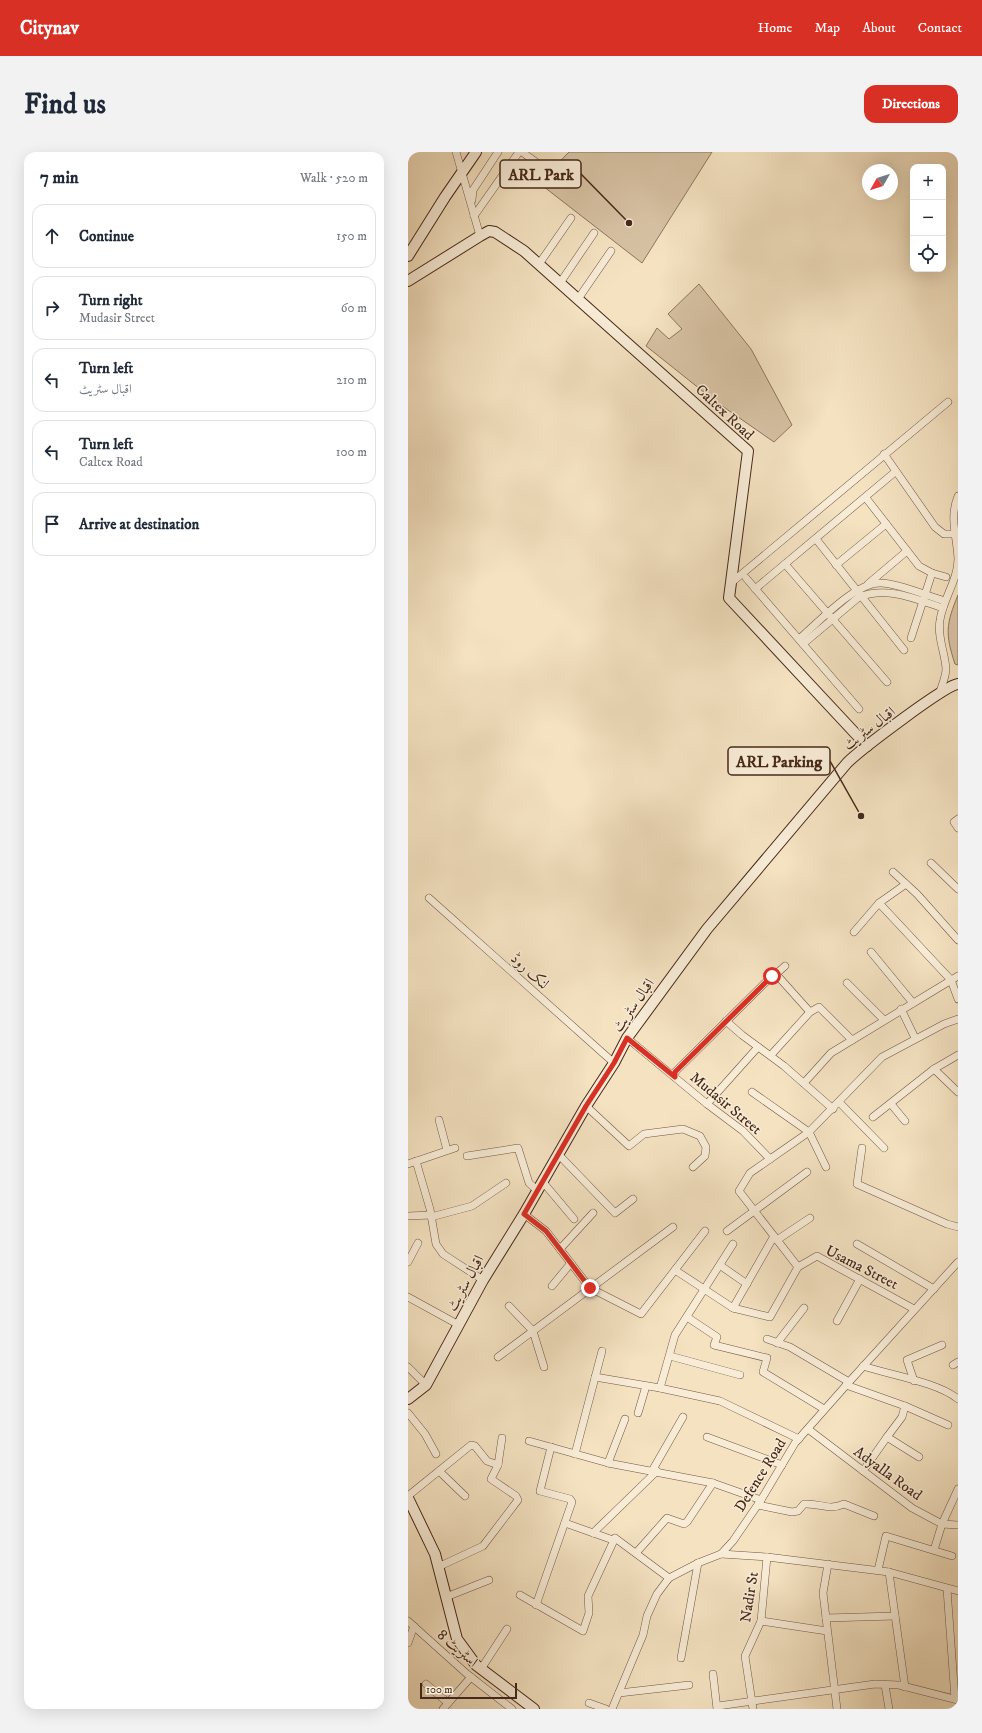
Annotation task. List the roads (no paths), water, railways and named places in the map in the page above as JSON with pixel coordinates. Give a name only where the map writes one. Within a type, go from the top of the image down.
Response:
[{"type":"street","points":[[456,152],[480,236]]},
{"type":"street","points":[[408,256],[445,197],[463,173],[476,152]]},
{"type":"street","points":[[471,205],[472,190],[498,152]]},
{"type":"street","points":[[474,216],[520,152],[547,170]]},
{"type":"street","points":[[539,264],[571,218]]},
{"type":"street","name":"Caltex Road","points":[[408,281],[480,236],[489,231],[496,232],[524,251],[539,264],[748,451],[729,598],[867,746]]},
{"type":"street","points":[[560,283],[594,233]]},
{"type":"street","points":[[578,299],[611,251]]},
{"type":"street","points":[[731,583],[948,402]]},
{"type":"street","points":[[884,454],[935,527],[944,534],[954,534]]},
{"type":"street","points":[[755,589],[896,472]]},
{"type":"street","points":[[939,695],[946,670],[939,630],[944,604],[957,565],[953,521],[958,496]]},
{"type":"street","points":[[866,498],[919,566],[932,573],[946,577]]},
{"type":"street","points":[[836,565],[886,524]]},
{"type":"street","points":[[816,539],[904,650]]},
{"type":"street","points":[[801,641],[859,593],[906,551]]},
{"type":"street","points":[[785,564],[887,682]]},
{"type":"street","points":[[911,638],[932,573]]},
{"type":"street","points":[[746,578],[859,709]]},
{"type":"street","points":[[866,586],[881,582],[944,604]]},
{"type":"street","points":[[859,593],[889,592],[924,598]]},
{"type":"street","name":"اقبال سٹریٹ","points":[[408,1399],[426,1385],[483,1280],[524,1214],[586,1106],[614,1063],[627,1038],[665,984],[712,923],[842,768],[857,753],[957,683]]},
{"type":"street","points":[[931,863],[958,889]]},
{"type":"street","points":[[893,872],[958,940]]},
{"type":"street","points":[[854,932],[880,903],[906,884]]},
{"type":"street","name":"لنک روڈ","points":[[429,898],[614,1063]]},
{"type":"street","points":[[880,903],[951,980],[958,999]]},
{"type":"street","points":[[871,952],[913,1002]]},
{"type":"street","points":[[675,1077],[675,1072],[769,979],[785,966]]},
{"type":"street","points":[[776,974],[810,1012]]},
{"type":"street","points":[[804,1083],[831,1053],[901,1009],[958,976]]},
{"type":"street","points":[[847,983],[884,1020]]},
{"type":"street","points":[[771,1055],[810,1012],[818,1007],[852,1040]]},
{"type":"street","points":[[901,1009],[916,1038]]},
{"type":"street","points":[[675,1270],[733,1308],[770,1317],[798,1267],[739,1191],[750,1172],[809,1132],[833,1109],[882,1056],[944,1024],[958,1019]]},
{"type":"street","points":[[726,1021],[758,1047],[771,1055],[833,1109]]},
{"type":"street","name":"Mudasir Street","points":[[627,1038],[707,1104],[743,1131],[770,1159]]},
{"type":"street","points":[[707,1104],[758,1047]]},
{"type":"street","points":[[873,1117],[934,1069],[958,1055]]},
{"type":"street","points":[[934,1069],[958,1092]]},
{"type":"street","points":[[752,1092],[809,1132],[826,1167]]},
{"type":"street","points":[[838,1102],[884,1148]]},
{"type":"street","points":[[890,1104],[904,1121]]},
{"type":"street","points":[[586,1106],[629,1146],[644,1134],[683,1129],[700,1136],[706,1147],[705,1156],[693,1166]]},
{"type":"street","points":[[439,1120],[448,1150]]},
{"type":"street","points":[[408,1164],[456,1148]]},
{"type":"street","points":[[467,1156],[518,1148],[529,1183],[540,1186],[574,1219]]},
{"type":"street","points":[[862,1148],[856,1184],[947,1224],[958,1227]]},
{"type":"street","points":[[558,1154],[615,1213],[633,1199]]},
{"type":"street","points":[[416,1161],[431,1216],[436,1244],[443,1254],[483,1280]]},
{"type":"street","points":[[727,1231],[807,1172]]},
{"type":"street","points":[[408,1216],[431,1216],[469,1207],[506,1183]]},
{"type":"street","points":[[560,1249],[593,1213]]},
{"type":"street","points":[[524,1214],[546,1231],[590,1288],[641,1314],[705,1231]]},
{"type":"street","points":[[733,1308],[776,1238],[810,1218]]},
{"type":"street","points":[[498,1357],[673,1226]]},
{"type":"street","points":[[408,1262],[418,1243]]},
{"type":"street","points":[[660,1388],[675,1335],[721,1266],[733,1244]]},
{"type":"street","points":[[856,1244],[934,1289]]},
{"type":"street","name":"Usama Street","points":[[798,1267],[817,1256],[914,1309]]},
{"type":"street","name":"Defence Road","points":[[612,1709],[643,1635],[650,1610],[657,1594],[669,1578],[698,1563],[720,1554],[732,1541],[759,1502],[799,1438],[847,1383],[958,1262]]},
{"type":"street","points":[[552,1286],[571,1263]]},
{"type":"street","points":[[721,1266],[747,1284]]},
{"type":"street","points":[[836,1321],[860,1279]]},
{"type":"street","points":[[408,1297],[459,1325]]},
{"type":"street","points":[[509,1306],[533,1331],[544,1367]]},
{"type":"street","points":[[777,1343],[804,1308]]},
{"type":"street","points":[[687,1317],[717,1337],[714,1345],[767,1358],[762,1372],[824,1409]]},
{"type":"street","points":[[767,1339],[790,1347],[847,1383],[948,1425]]},
{"type":"street","points":[[914,1381],[907,1360],[942,1345]]},
{"type":"street","points":[[575,1454],[602,1351]]},
{"type":"street","points":[[670,1356],[740,1375]]},
{"type":"street","points":[[863,1366],[934,1386],[953,1394],[958,1399]]},
{"type":"street","points":[[408,1367],[426,1385]]},
{"type":"street","points":[[595,1377],[660,1388],[720,1401],[799,1438]]},
{"type":"street","points":[[638,1413],[646,1386]]},
{"type":"street","points":[[863,1471],[902,1417],[905,1406]]},
{"type":"street","points":[[408,1413],[425,1434],[436,1454]]},
{"type":"street","points":[[593,1533],[655,1471],[683,1418]]},
{"type":"street","points":[[608,1463],[625,1419]]},
{"type":"street","name":"Adyalla Road","points":[[808,1429],[912,1508],[942,1524],[958,1525]]},
{"type":"street","points":[[707,1437],[782,1466]]},
{"type":"street","points":[[887,1437],[919,1457]]},
{"type":"street","points":[[438,1567],[483,1546],[518,1500],[516,1496],[491,1479],[498,1465],[502,1438]]},
{"type":"street","points":[[528,1441],[608,1463],[713,1483],[759,1502],[792,1512],[798,1512],[804,1504],[814,1503],[833,1508],[844,1504],[874,1516]]},
{"type":"street","points":[[498,1465],[487,1461],[475,1446],[471,1445],[439,1470],[409,1502],[435,1554],[452,1627],[457,1639],[476,1665],[534,1709]]},
{"type":"street","points":[[536,1605],[572,1500],[542,1493],[540,1488],[551,1447]]},
{"type":"street","points":[[439,1470],[465,1496]]},
{"type":"street","points":[[636,1553],[667,1518],[684,1524],[687,1522],[713,1483]]},
{"type":"street","points":[[934,1550],[942,1524],[958,1489]]},
{"type":"street","points":[[565,1523],[613,1540],[615,1538],[618,1539],[669,1578]]},
{"type":"street","points":[[878,1570],[886,1536],[952,1556]]},
{"type":"street","points":[[520,1595],[582,1630],[589,1613],[588,1596],[613,1540]]},
{"type":"street","points":[[720,1554],[768,1557],[878,1570],[958,1591]]},
{"type":"street","name":"Nadir St","points":[[753,1705],[745,1656],[761,1621],[768,1557]]},
{"type":"street","points":[[681,1658],[698,1563]]},
{"type":"street","points":[[828,1564],[823,1593],[837,1709]]},
{"type":"street","points":[[889,1572],[906,1687]]},
{"type":"street","points":[[446,1597],[489,1580]]},
{"type":"street","points":[[713,1674],[717,1708],[753,1705],[835,1689],[885,1685],[906,1687],[956,1699],[947,1589]]},
{"type":"street","points":[[826,1618],[895,1616]]},
{"type":"street","points":[[761,1621],[827,1631]]},
{"type":"street","points":[[408,1643],[411,1623]]},
{"type":"street","name":"اسٹریٹ 8","points":[[411,1623],[471,1677],[512,1709]]},
{"type":"street","points":[[481,1669],[507,1629]]},
{"type":"street","points":[[426,1684],[446,1706],[471,1677]]},
{"type":"street","points":[[619,1693],[689,1685]]},
{"type":"street","points":[[885,1685],[890,1709]]},
{"type":"street","points":[[589,1703],[606,1709]]},
{"type":"place","name":"ARL Park","points":[[629,223]]},
{"type":"place","name":"ARL Parking","points":[[861,816]]}]
